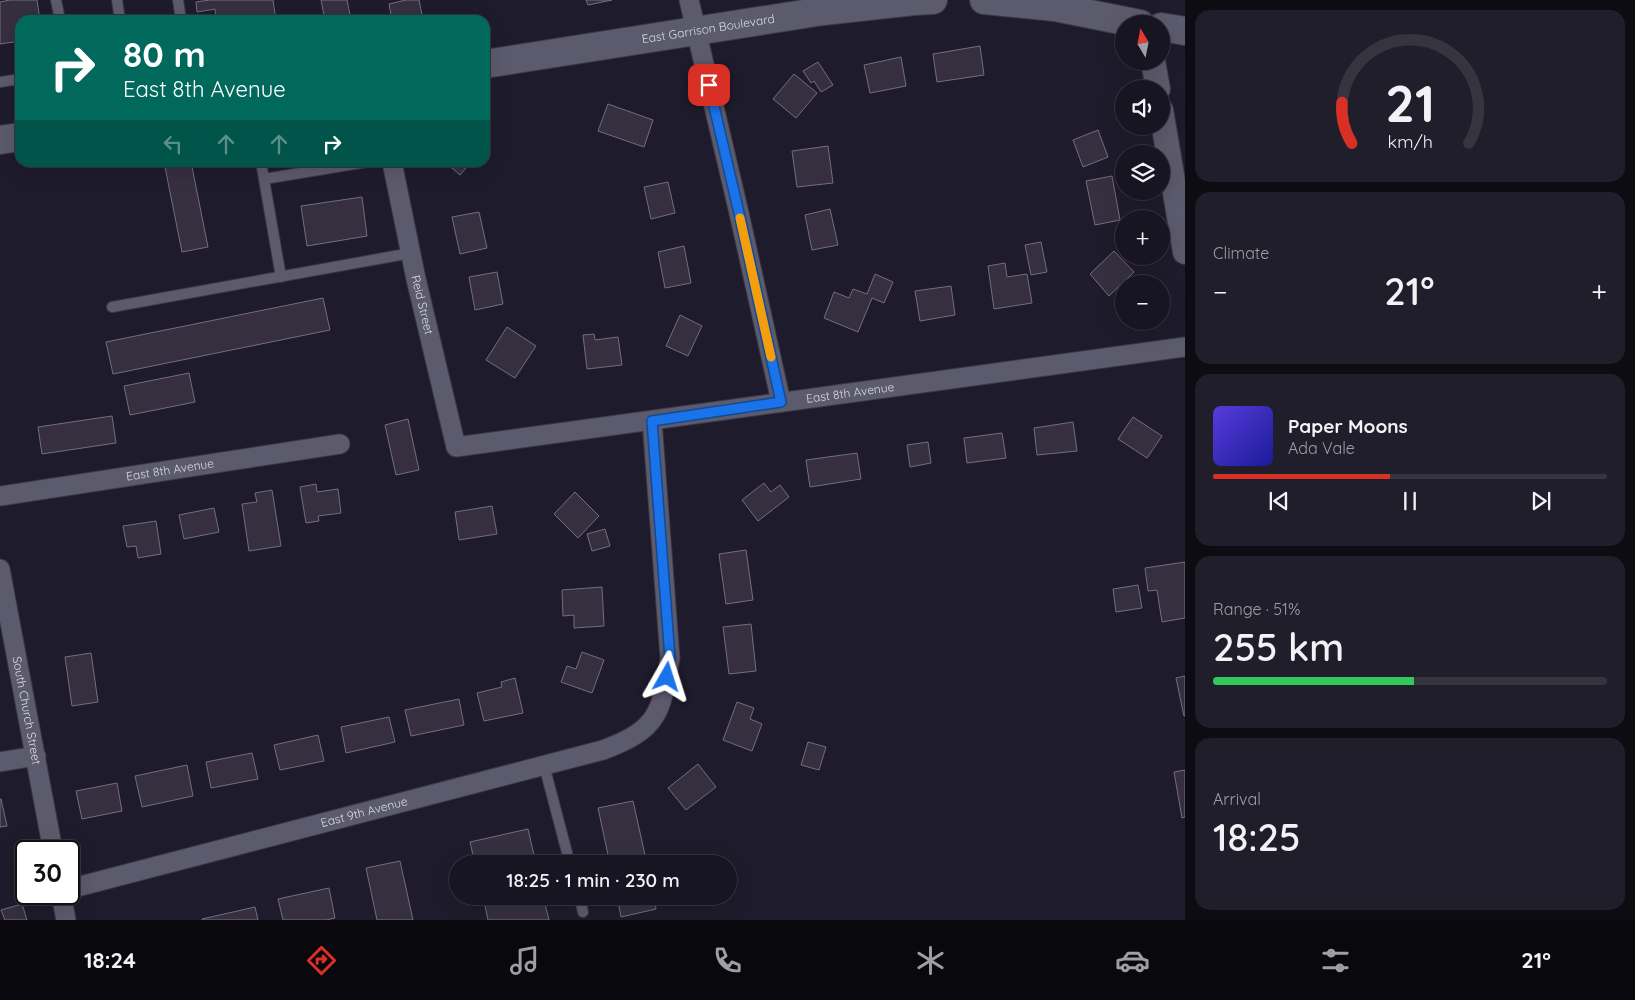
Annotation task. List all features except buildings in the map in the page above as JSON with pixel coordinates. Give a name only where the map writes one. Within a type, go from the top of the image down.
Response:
[{"type":"main road","name":"East Garrison Boulevard","points":[[490,63],[822,11],[932,0]]},
{"type":"main road","points":[[984,0],[1015,1],[1089,12],[1115,18]]},
{"type":"main road","points":[[1170,29],[1185,31]]},
{"type":"main road","points":[[0,140],[15,138]]},
{"type":"street","points":[[689,0],[781,402]]},
{"type":"street","points":[[1165,135],[1185,252]]},
{"type":"street","name":"Reid Street","points":[[393,167],[456,447]]},
{"type":"street","name":"East 8th Avenue","points":[[456,447],[1185,347]]},
{"type":"street","name":"East 9th Avenue","points":[[80,887],[603,750],[621,743],[646,728],[653,720],[664,696],[670,658],[652,421]]},
{"type":"street","name":"East 8th Avenue","points":[[0,496],[340,444]]},
{"type":"street","name":"South Church Street","points":[[0,568],[51,840]]},
{"type":"street","points":[[0,762],[36,756]]},
{"type":"street","points":[[63,905],[66,920]]},
{"type":"lane","points":[[56,0],[59,15]]},
{"type":"lane","points":[[117,0],[119,15]]},
{"type":"lane","points":[[178,0],[181,15]]},
{"type":"lane","points":[[0,82],[15,80]]},
{"type":"lane","points":[[262,167],[281,277]]},
{"type":"lane","points":[[264,179],[337,167]]},
{"type":"lane","points":[[112,307],[411,253]]},
{"type":"lane","points":[[544,765],[568,855]]},
{"type":"lane","points":[[581,905],[583,912]]},
{"type":"slow traffic","points":[[740,218],[771,357]]},
{"type":"route","points":[[667,677],[670,658],[652,421],[781,402],[709,85]]}]
